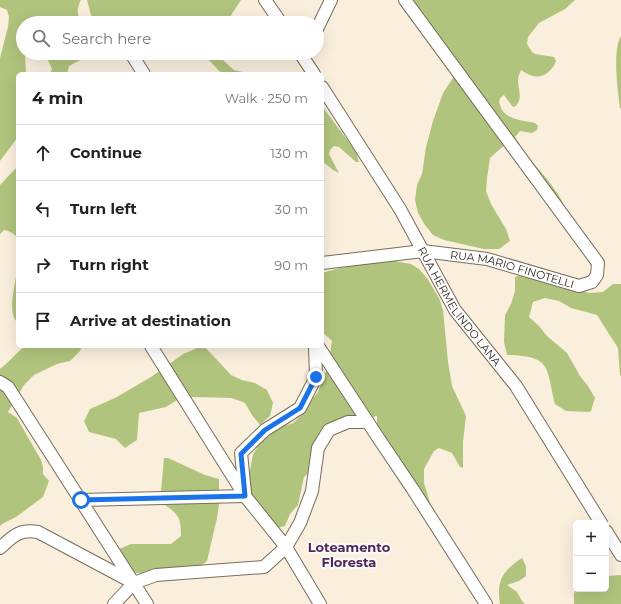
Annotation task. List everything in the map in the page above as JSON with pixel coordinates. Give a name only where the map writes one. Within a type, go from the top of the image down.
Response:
[{"type":"street","points":[[265,0],[276,16]]},
{"type":"street","points":[[323,16],[331,0]]},
{"type":"street","name":"RUA MARIO FINOTELLI","points":[[324,263],[423,252],[488,259],[579,286],[592,282],[595,279],[598,270],[598,263],[405,0]]},
{"type":"street","points":[[135,60],[143,72]]},
{"type":"street","points":[[306,60],[313,72]]},
{"type":"street","name":"RUA HERMELINDO LANA","points":[[324,90],[400,209],[455,310],[516,386],[599,520]]},
{"type":"street","points":[[151,348],[245,496],[286,547],[320,604]]},
{"type":"street","points":[[245,496],[241,454],[265,430],[300,408],[316,377],[315,348]]},
{"type":"street","points":[[319,348],[412,488],[486,604]]},
{"type":"street","points":[[0,382],[8,387],[148,604]]},
{"type":"street","points":[[114,604],[134,583],[156,575],[264,567],[286,547],[300,523],[312,492],[318,448],[329,430],[348,422],[368,422]]},
{"type":"street","points":[[81,500],[245,496]]},
{"type":"street","points":[[0,548],[12,536],[25,531],[38,532],[134,583]]},
{"type":"street","points":[[609,536],[621,555]]},
{"type":"green space","points":[[0,0],[81,0],[78,7],[79,16],[16,16],[16,60],[25,60],[26,72],[16,72],[16,140],[0,161],[0,58],[9,17],[7,10],[0,7]]},
{"type":"green space","points":[[87,0],[241,0],[231,16],[91,16]]},
{"type":"green space","points":[[398,0],[575,0],[565,9],[539,23],[528,37],[527,44],[532,52],[535,54],[554,57],[556,61],[553,68],[544,75],[537,77],[521,70],[518,79],[520,98],[517,104],[514,107],[512,106],[504,95],[499,100],[505,114],[519,120],[535,123],[538,126],[537,130],[532,133],[520,131],[515,137],[523,150],[550,182],[562,200],[568,218],[508,142],[490,158],[486,191],[491,204],[506,229],[510,241],[499,249],[484,249],[444,240],[433,235],[425,225],[418,213],[415,200],[417,185],[422,174],[426,147],[433,121],[443,93],[455,75],[422,34]]},
{"type":"green space","points":[[621,36],[621,109],[618,92],[616,61],[618,43]]},
{"type":"green space","points":[[48,60],[80,60],[69,66],[68,72],[51,72],[52,69]]},
{"type":"green space","points":[[209,60],[223,60],[234,70],[242,72],[220,72]]},
{"type":"green space","points":[[324,109],[356,152],[359,162],[356,162],[339,147],[334,146],[330,150],[329,154],[339,173],[324,163]]},
{"type":"green space","points":[[16,168],[16,237],[6,230],[0,234],[0,185]]},
{"type":"green space","points":[[391,259],[394,261],[411,264],[419,269],[427,278],[439,298],[443,310],[452,386],[466,416],[463,442],[463,468],[460,467],[452,453],[439,448],[434,451],[424,469],[424,483],[433,512],[377,424],[377,416],[338,424],[314,468],[304,477],[298,505],[290,514],[285,526],[272,529],[249,496],[248,481],[253,454],[260,443],[280,427],[293,423],[303,414],[318,392],[328,366],[332,341],[324,334],[324,272],[340,268]]},
{"type":"green space","points":[[527,273],[589,293],[603,292],[613,284],[621,284],[621,376],[618,348],[597,315],[571,308],[559,301],[545,298],[533,302],[529,317],[547,336],[567,353],[580,376],[588,386],[595,398],[591,411],[589,412],[566,411],[555,404],[548,372],[540,361],[522,356],[507,355],[504,342],[505,315],[511,304],[515,291],[515,277]]},
{"type":"green space","points":[[16,276],[16,320],[14,318],[12,305]]},
{"type":"green space","points":[[23,348],[81,348],[70,361],[57,364],[34,375],[24,385],[8,412],[17,418],[41,460],[43,474],[49,481],[43,497],[16,517],[0,526],[0,369]]},
{"type":"green space","points":[[206,348],[231,375],[242,380],[255,383],[267,390],[273,403],[270,416],[260,425],[245,403],[232,398],[192,397],[179,399],[166,407],[139,413],[137,440],[125,448],[116,439],[89,432],[84,421],[90,409],[115,398],[151,377],[183,354],[195,349]]},
{"type":"green space","points":[[164,458],[168,458],[205,475],[219,479],[219,505],[207,561],[197,569],[144,574],[130,572],[119,564],[119,549],[131,544],[171,544],[181,536],[180,521],[178,517],[173,511],[163,504],[161,491]]},
{"type":"green space","points":[[522,558],[526,566],[526,576],[519,581],[507,585],[517,592],[525,604],[500,604],[499,589],[502,577],[515,562]]},
{"type":"green space","points":[[621,575],[621,604],[574,604],[575,592],[609,592],[609,576]]},
{"type":"district","name":"Loteamento Floresta","points":[[349,554]]},
{"type":"route","points":[[81,500],[245,496],[241,454],[265,430],[300,408],[316,377]]}]
